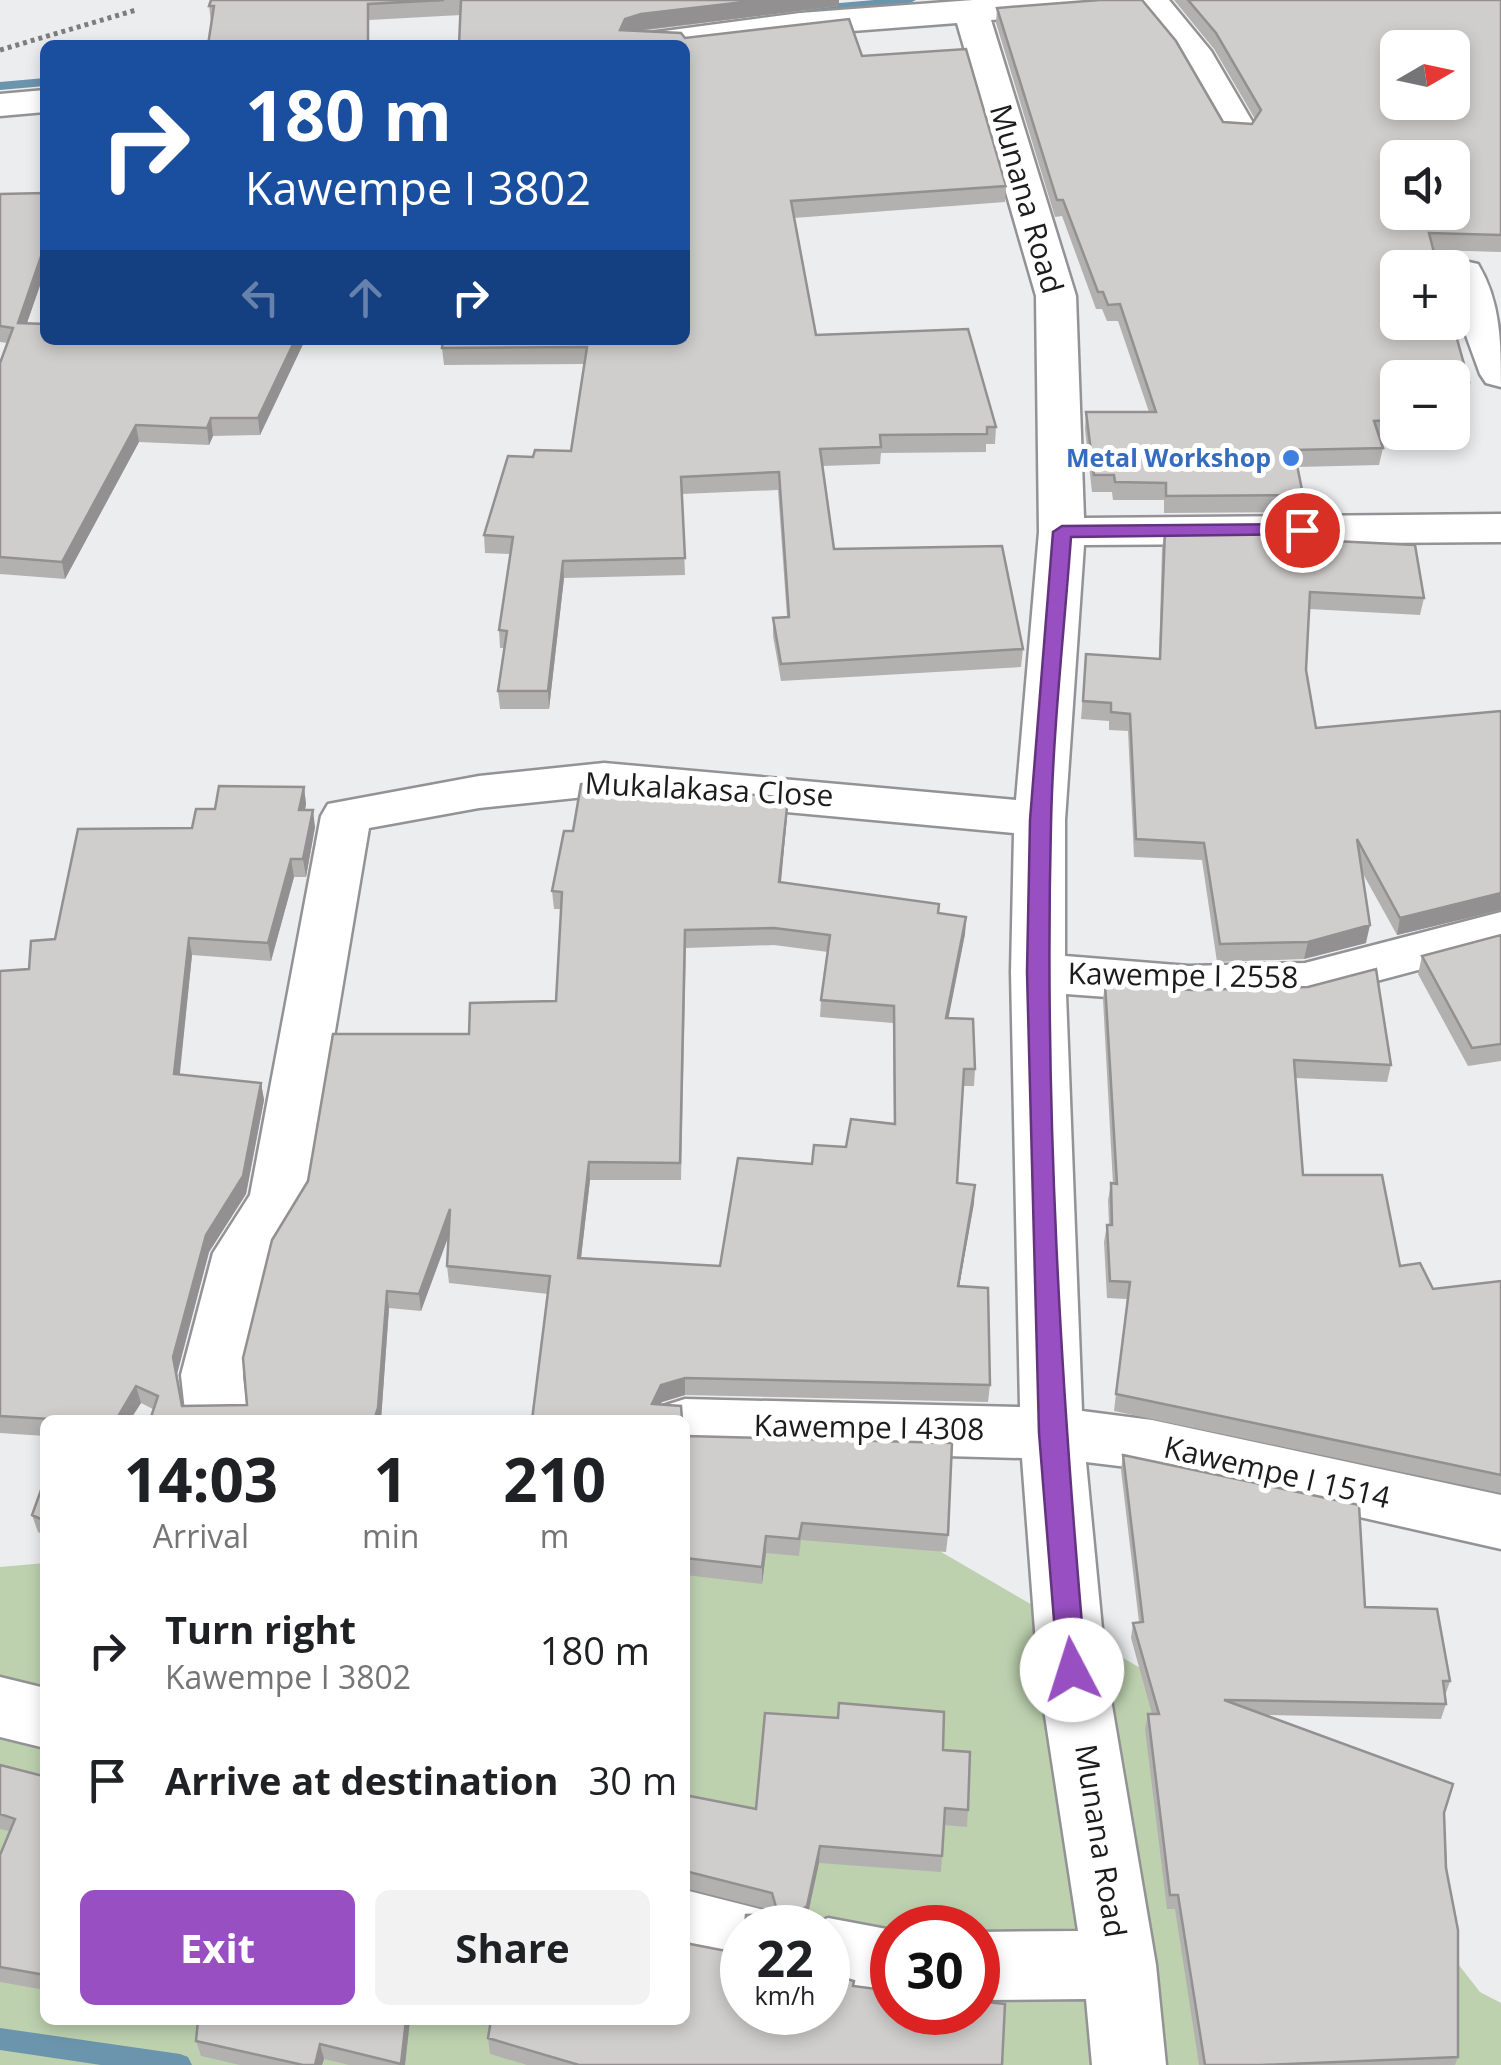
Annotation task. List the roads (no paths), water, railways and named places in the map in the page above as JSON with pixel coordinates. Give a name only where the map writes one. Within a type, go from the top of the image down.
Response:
[{"type":"street","points":[[665,40],[793,12],[971,11],[1111,0]]},
{"type":"street","points":[[1150,0],[1193,51],[1237,128]]},
{"type":"street","name":"Munana Road","points":[[971,11],[1056,296],[1062,532],[1040,820],[1038,972],[1052,1433],[1072,1670],[1120,1964],[1128,2065]]},
{"type":"street","points":[[0,105],[40,101]]},
{"type":"street","points":[[1470,289],[1501,374]]},
{"type":"street","points":[[1062,532],[1501,528]]},
{"type":"street","name":"Mukalakasa Close","points":[[217,1415],[212,1375],[243,1253],[278,1198],[346,816],[479,792],[604,779],[930,806],[1040,820]]},
{"type":"street","name":"Kawempe I 2558","points":[[1038,972],[1122,981],[1284,983],[1338,976],[1414,950],[1501,930]]},
{"type":"street","name":"Kawempe I 4308","points":[[690,1424],[1052,1433]]},
{"type":"street","name":"Kawempe I 1514","points":[[1052,1433],[1152,1445],[1501,1522]]},
{"type":"street","points":[[0,1707],[40,1717]]},
{"type":"street","points":[[690,1924],[720,1930]]},
{"type":"street","points":[[1000,1966],[1120,1964]]},
{"type":"waterway","points":[[808,0],[814,9],[910,0]]},
{"type":"waterway","points":[[0,86],[40,82]]},
{"type":"waterway","points":[[0,2039],[180,2065]]},
{"type":"place","name":"Metal Workshop","points":[[1291,458]]}]
